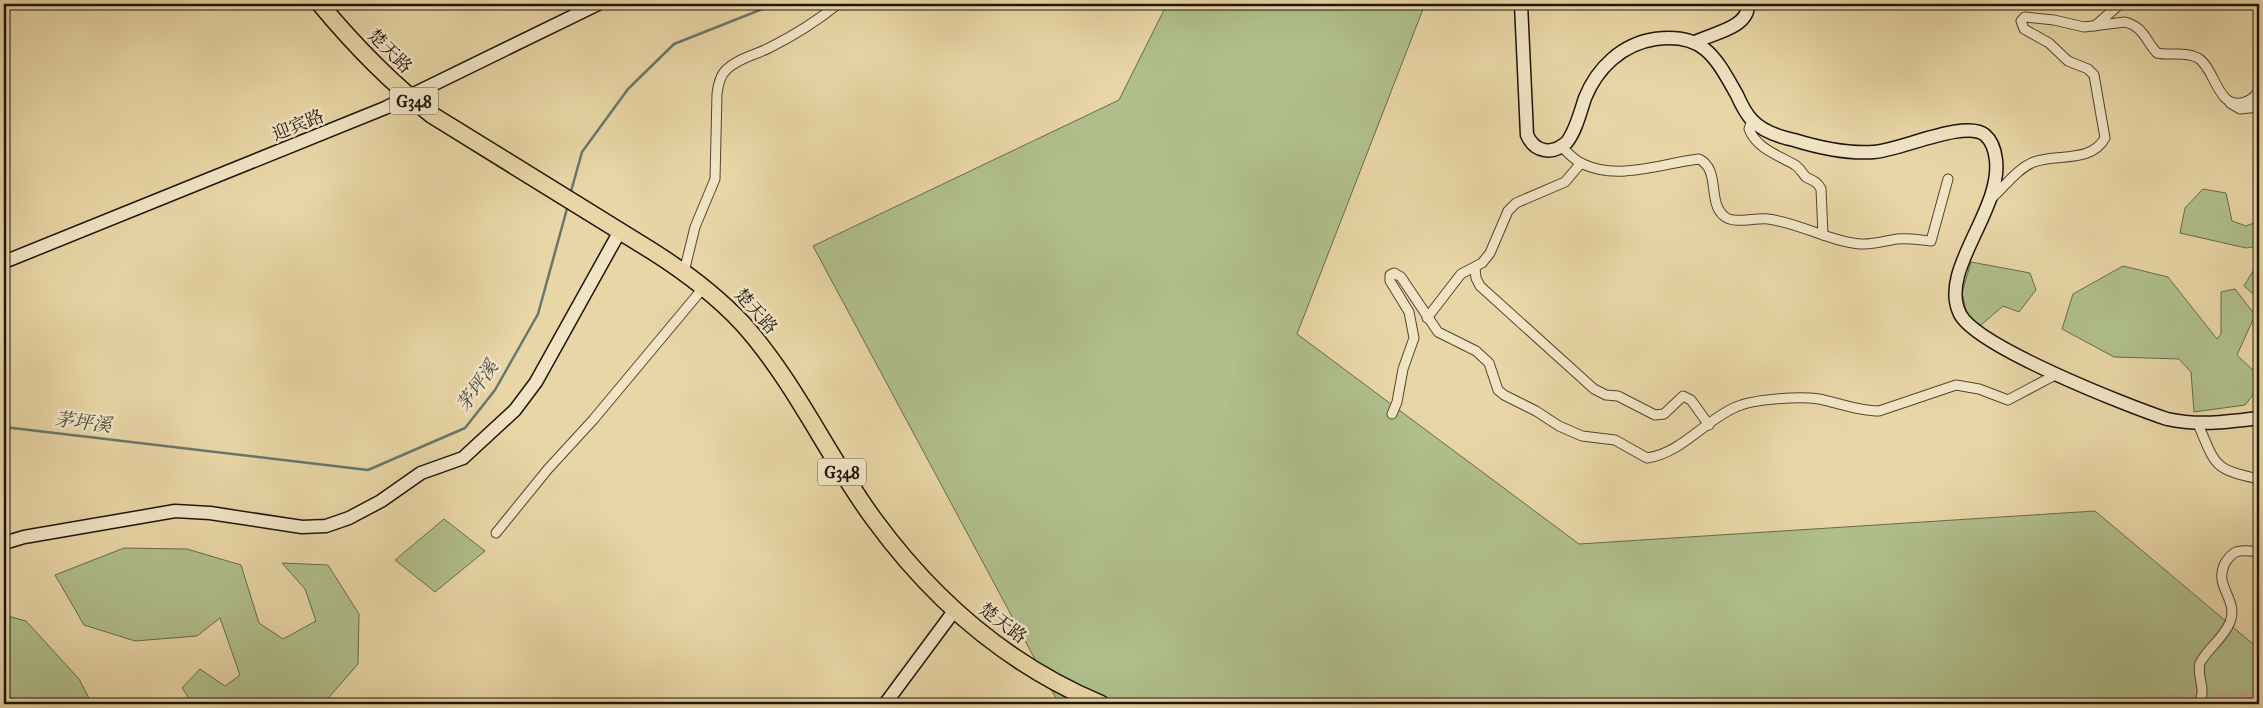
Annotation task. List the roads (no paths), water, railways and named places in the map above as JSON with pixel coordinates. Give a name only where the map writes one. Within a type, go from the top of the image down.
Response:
[{"type":"highway","name":"楚天路","points":[[320,4],[367,58],[409,97],[460,133],[620,231],[704,287],[742,324],[767,354],[872,517],[903,556],[954,611],[1019,660],[1050,679],[1101,704]]},
{"type":"street","name":"迎宾路","points":[[4,262],[359,119],[409,97],[598,4]]},
{"type":"street","points":[[684,272],[695,227],[715,179],[717,94],[719,82],[725,70],[736,62],[770,48],[804,28],[838,4]]},
{"type":"street","points":[[1521,4],[1527,135],[1530,141],[1542,150],[1549,151],[1562,147],[1571,137],[1592,85],[1617,55],[1635,44],[1654,39],[1674,38],[1695,42],[1706,48],[1721,67],[1752,120],[1763,129],[1790,140],[1859,153],[1896,149],[1964,129],[1979,131],[1990,141],[1996,154],[1997,174],[1993,197],[1958,276],[1955,294],[1959,313],[1978,334],[2057,374],[2152,414],[2198,424],[2259,418]]},
{"type":"street","points":[[1695,42],[1741,22],[1747,14],[1748,4]]},
{"type":"street","points":[[2095,26],[2120,4]]},
{"type":"street","points":[[1993,197],[2033,163],[2078,156],[2102,144],[2104,132],[2098,112],[2094,75],[2088,69],[2068,61],[2049,43],[2024,29],[2021,20],[2030,16],[2054,20],[2077,27],[2131,24],[2143,31],[2157,53],[2188,54],[2197,58],[2209,70],[2215,83],[2234,108],[2259,106]]},
{"type":"street","points":[[2229,101],[2236,103],[2247,101],[2259,90]]},
{"type":"street","points":[[1752,120],[1749,129],[1752,136],[1764,148],[1797,166],[1804,175],[1818,182],[1822,188],[1823,235]]},
{"type":"street","points":[[1562,147],[1581,163],[1593,168],[1616,170],[1657,168],[1700,159],[1706,162],[1710,168],[1719,210],[1724,217],[1733,220],[1766,218],[1783,221],[1840,240],[1866,244],[1896,240],[1932,241],[1948,178]]},
{"type":"street","points":[[1427,318],[1461,274],[1468,269],[1476,268],[1490,253],[1508,212],[1516,203],[1564,182],[1581,163]]},
{"type":"street","points":[[4,543],[24,537],[175,510],[308,527],[326,526],[349,518],[381,501],[421,473],[463,458],[515,410],[538,378],[620,231]]},
{"type":"street","points":[[1476,268],[1476,278],[1480,286],[1594,389],[1606,395],[1618,396],[1655,415],[1664,414],[1683,396],[1691,400],[1709,424]]},
{"type":"street","points":[[1392,414],[1397,402],[1403,369],[1414,338],[1409,312],[1390,281],[1392,273],[1397,273],[1402,277],[1427,318],[1438,332],[1461,342],[1483,356],[1492,370],[1498,390],[1504,395],[1536,411],[1559,426],[1582,436],[1615,440],[1647,458],[1682,443],[1735,407],[1748,403],[1806,398],[1866,410],[1878,410],[1956,385],[1979,389],[2008,400],[2057,374]]},
{"type":"street","points":[[496,533],[548,469],[593,420],[704,287]]},
{"type":"street","points":[[2198,424],[2211,455],[2223,468],[2231,473],[2259,479]]},
{"type":"street","points":[[2198,704],[2203,694],[2199,676],[2200,663],[2225,631],[2232,613],[2231,602],[2221,578],[2222,571],[2227,560],[2237,552],[2259,551]]},
{"type":"street","points":[[885,704],[954,611]]},
{"type":"waterway","name":"茅坪溪","points":[[570,195],[582,152],[628,89],[674,44],[775,4]]},
{"type":"waterway","name":"茅坪溪","points":[[4,427],[368,470],[465,428],[495,390],[538,314],[568,205]]},
{"type":"tunnel","points":[[2142,704],[2259,698]]}]
